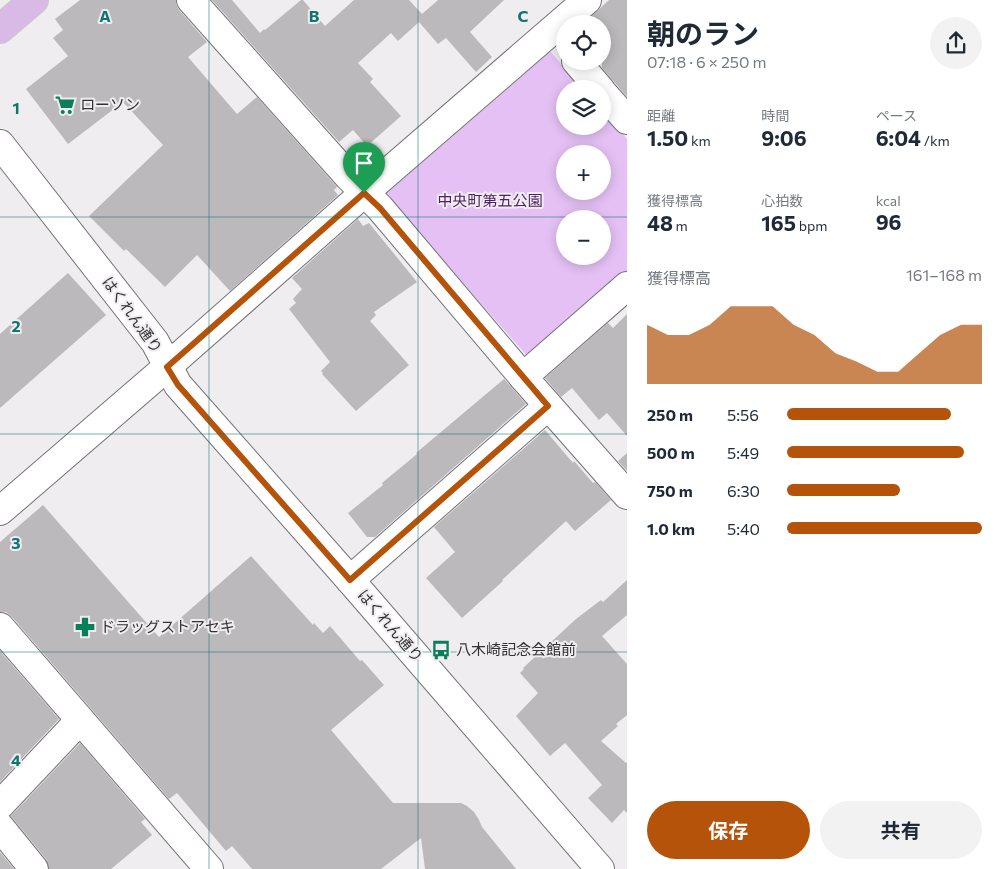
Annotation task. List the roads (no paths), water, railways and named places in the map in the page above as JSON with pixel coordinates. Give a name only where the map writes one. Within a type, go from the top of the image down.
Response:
[{"type":"main road","points":[[0,29],[34,0]]},
{"type":"street","points":[[191,0],[348,176],[380,208],[627,496]]},
{"type":"street","points":[[576,15],[587,0]]},
{"type":"street","points":[[0,511],[364,193],[556,43]]},
{"type":"street","points":[[584,70],[592,80]]},
{"type":"street","points":[[611,102],[627,120]]},
{"type":"street","name":"はくれん通り","points":[[0,144],[155,342],[178,385],[600,869]]},
{"type":"street","points":[[523,377],[627,286]]},
{"type":"street","points":[[350,580],[548,406]]},
{"type":"street","points":[[0,627],[209,869]]},
{"type":"street","points":[[0,805],[80,720]]},
{"type":"street","points":[[0,827],[34,869]]},
{"type":"place","name":"ローソン","points":[[65,105]]},
{"type":"place","name":"ドラッグストアセキ","points":[[85,627]]},
{"type":"place","name":"八木崎記念会館前","points":[[441,650]]},
{"type":"park label","name":"中央町第五公園","points":[[490,201]]}]
